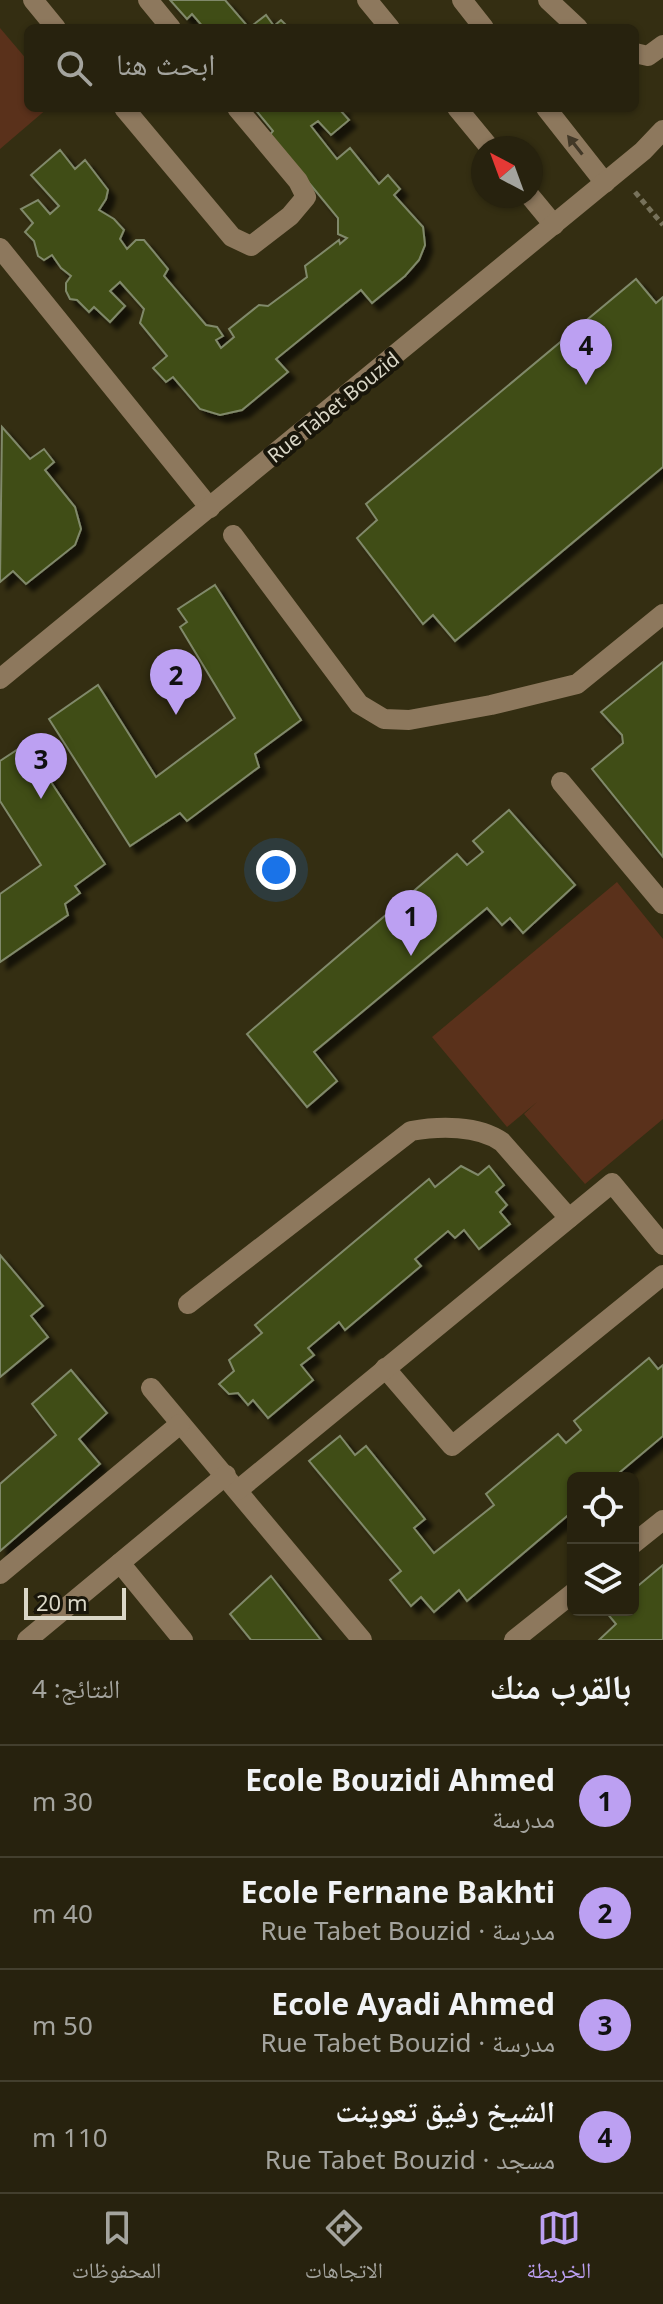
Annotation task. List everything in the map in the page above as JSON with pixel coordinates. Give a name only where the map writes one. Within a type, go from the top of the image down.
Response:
[{"type":"street","points":[[33,0],[53,24]]},
{"type":"street","points":[[148,0],[168,24]]},
{"type":"street","points":[[367,0],[387,24]]},
{"type":"street","points":[[462,0],[481,24]]},
{"type":"street","points":[[548,0],[574,24]]},
{"type":"street","points":[[639,54],[648,56],[663,45]]},
{"type":"street","points":[[127,112],[232,237],[251,246],[290,216],[306,197],[298,181],[240,112]]},
{"type":"street","points":[[460,112],[480,136]]},
{"type":"street","points":[[550,112],[611,177]]},
{"type":"street","name":"Rue Tabet Bouzid","points":[[0,679],[554,225],[663,130]]},
{"type":"street","points":[[540,208],[554,225]]},
{"type":"street","points":[[0,248],[210,508]]},
{"type":"street","points":[[233,535],[359,704],[384,719],[409,720],[577,684],[663,614]]},
{"type":"street","points":[[561,782],[663,904]]},
{"type":"street","points":[[188,1304],[411,1131],[430,1127],[489,1132],[502,1142],[569,1218]]},
{"type":"street","points":[[27,1640],[120,1563],[385,1368],[612,1183],[663,1245]]},
{"type":"street","points":[[385,1368],[452,1446],[663,1275]]},
{"type":"street","points":[[151,1388],[362,1640]]},
{"type":"street","points":[[0,1574],[180,1424]]},
{"type":"street","points":[[639,1539],[663,1520]]},
{"type":"street","points":[[120,1563],[183,1640]]},
{"type":"street","points":[[514,1640],[567,1598]]},
{"type":"path","points":[[611,177],[663,225]]},
{"type":"shaded area","points":[[0,28],[24,56],[24,112],[43,112],[0,149]]},
{"type":"shaded area","points":[[617,882],[663,939],[663,1119],[585,1184],[524,1114],[537,1102],[507,1127],[432,1037]]},
{"type":"building","points":[[170,0],[225,0],[246,24],[201,24],[192,14],[187,19]]},
{"type":"building","points":[[266,15],[273,24],[254,24]]},
{"type":"building","points":[[257,112],[342,112],[349,120],[331,135],[318,121],[311,126],[337,159],[350,148],[379,184],[388,175],[400,189],[394,195],[423,227],[425,245],[419,260],[405,276],[372,303],[361,290],[276,359],[288,372],[242,410],[220,415],[200,409],[173,377],[166,382],[153,368],[167,356],[140,323],[144,309],[120,282],[110,291],[125,306],[110,322],[94,307],[89,312],[77,300],[70,299],[66,283],[71,276],[52,255],[44,260],[38,256],[34,241],[25,232],[33,223],[21,209],[38,200],[50,214],[59,206],[31,175],[60,150],[75,169],[85,160],[108,190],[99,210],[124,230],[120,239],[127,249],[136,240],[144,240],[168,269],[164,276],[206,325],[217,327],[223,336],[216,340],[221,348],[234,337],[229,329],[259,305],[268,306],[307,277],[305,266],[339,240],[340,244],[347,238],[338,234],[338,218],[268,137],[273,131]]},
{"type":"building","points":[[636,279],[656,303],[663,297],[663,467],[455,641],[433,615],[423,624],[357,538],[377,520],[366,504]]},
{"type":"building","points":[[2,427],[30,459],[44,449],[54,462],[45,470],[75,507],[81,529],[75,545],[26,584],[13,571],[0,582]]},
{"type":"building","points":[[215,585],[301,720],[255,754],[259,767],[187,821],[180,813],[130,846],[49,719],[98,685],[156,777],[235,718],[180,627],[187,622],[178,609]]},
{"type":"building","points":[[663,662],[663,857],[592,769],[623,743],[622,735],[601,712]]},
{"type":"building","points":[[26,744],[105,864],[75,886],[80,893],[65,904],[68,915],[0,962],[0,894],[41,865],[0,801],[0,761]]},
{"type":"building","points":[[509,810],[575,885],[523,933],[510,918],[502,925],[487,908],[314,1052],[337,1081],[307,1107],[247,1034],[457,854],[467,865],[483,852],[473,841]]},
{"type":"building","points":[[461,1166],[478,1175],[489,1166],[504,1185],[496,1192],[507,1205],[500,1212],[510,1224],[479,1249],[464,1230],[455,1238],[448,1231],[415,1259],[421,1266],[345,1330],[339,1322],[308,1348],[314,1355],[301,1365],[313,1380],[268,1418],[253,1400],[248,1405],[238,1393],[229,1394],[219,1384],[234,1371],[229,1360],[262,1333],[255,1325],[429,1179],[435,1187]]},
{"type":"building","points":[[0,1255],[43,1306],[31,1316],[48,1337],[0,1377]]},
{"type":"building","points":[[649,1358],[658,1369],[663,1365],[663,1436],[620,1472],[567,1472],[567,1516],[467,1601],[459,1590],[434,1612],[421,1597],[411,1606],[390,1580],[401,1571],[309,1461],[340,1436],[355,1455],[366,1446],[425,1519],[414,1528],[434,1553],[494,1505],[486,1494],[558,1434],[566,1443],[581,1430],[574,1421]]},
{"type":"building","points":[[71,1370],[107,1413],[79,1439],[100,1464],[0,1551],[0,1484],[56,1435],[32,1404]]},
{"type":"building","points":[[663,1565],[663,1640],[599,1640],[616,1624],[609,1616],[639,1616],[639,1585]]},
{"type":"building","points":[[271,1576],[321,1640],[251,1640],[230,1614]]},
{"type":"place","name":"الشيخ رفيق تعوينت","points":[[586,385]]},
{"type":"place","name":"Ecole Fernane Bakhti","points":[[176,715]]},
{"type":"place","name":"Ecole Ayadi Ahmed","points":[[41,799]]},
{"type":"place","name":"Ecole Bouzidi Ahmed","points":[[411,956]]}]
